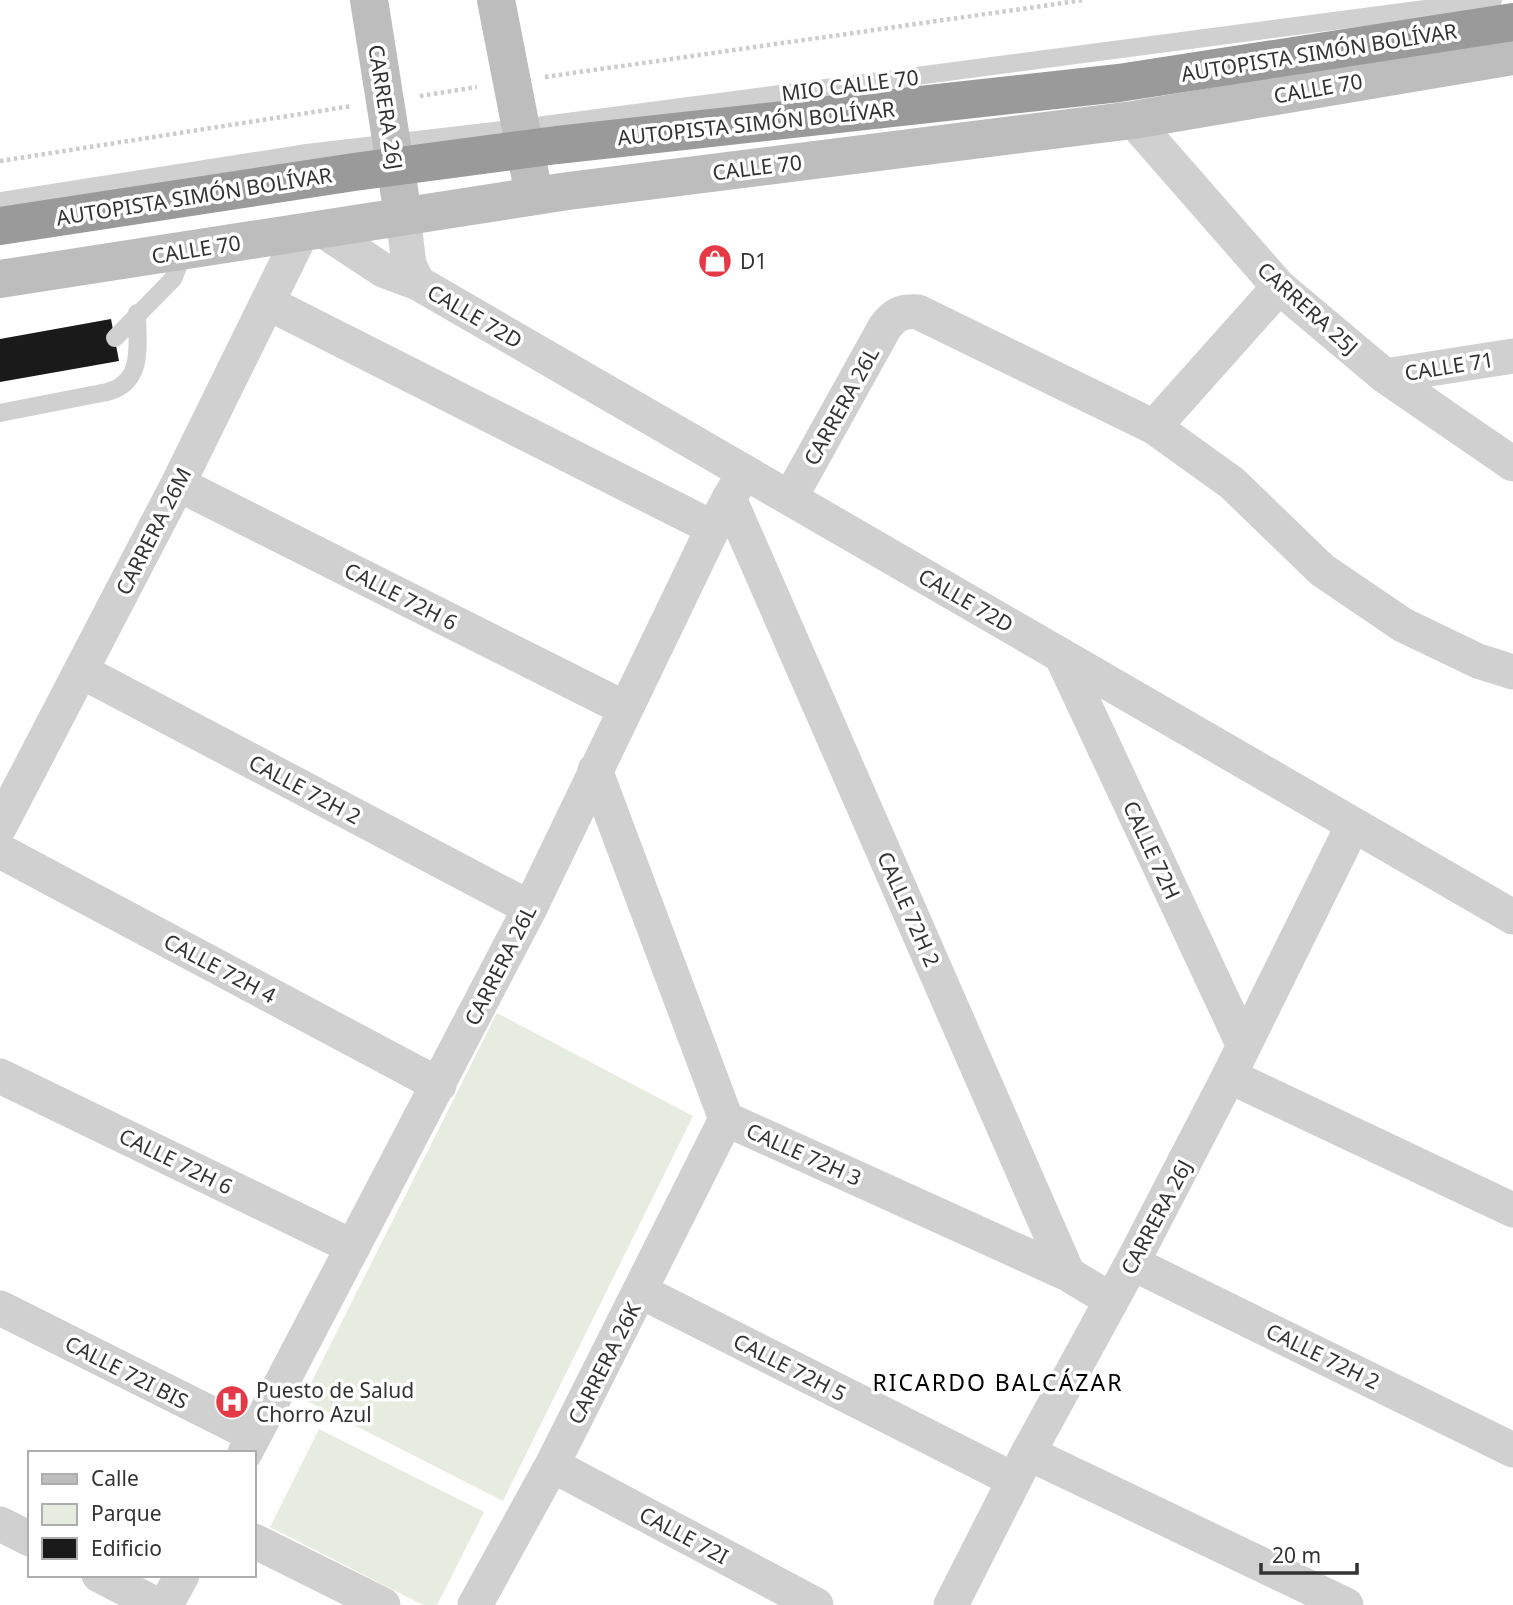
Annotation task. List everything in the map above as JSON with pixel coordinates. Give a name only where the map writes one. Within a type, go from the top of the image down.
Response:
[{"type":"highway","name":"AUTOPISTA SIMÓN BOLÍVAR","points":[[0,226],[393,155],[522,139],[1119,83],[1467,46],[1513,22]]},
{"type":"street","name":"CARRERA 26J","points":[[369,0],[403,215]]},
{"type":"street","points":[[496,0],[534,195]]},
{"type":"street","name":"CALLE 70","points":[[0,279],[534,195],[1133,120],[1467,46],[1513,56]]},
{"type":"street","name":"CARRERA 25J","points":[[1133,120],[1279,287],[1385,376],[1513,464]]},
{"type":"street","name":"CALLE 72D","points":[[403,215],[409,265],[418,283]]},
{"type":"street","name":"CALLE 72D","points":[[311,231],[383,270],[418,283],[729,499],[790,498],[1513,917]]},
{"type":"street","name":"CARRERA 26M","points":[[0,827],[178,484],[268,303],[311,231]]},
{"type":"street","points":[[1279,287],[1154,427],[1232,483],[1322,570],[1403,625],[1478,661],[1513,672]]},
{"type":"street","points":[[268,303],[729,499]]},
{"type":"street","name":"CARRERA 26L","points":[[790,498],[885,327],[894,315],[905,312],[918,312],[1154,427]]},
{"type":"street","name":"CALLE 71","points":[[1385,376],[1513,356]]},
{"type":"street","name":"CALLE 72H 6","points":[[178,484],[624,708]]},
{"type":"street","name":"CARRERA 26L","points":[[249,1444],[530,908],[624,708],[729,499]]},
{"type":"street","name":"CALLE 72H 2","points":[[729,499],[1068,1274]]},
{"type":"street","name":"CALLE 72H","points":[[1061,655],[1243,1044]]},
{"type":"street","name":"CALLE 72H 2","points":[[80,671],[530,908]]},
{"type":"street","name":"CALLE 72H 3","points":[[594,770],[726,1119],[1068,1274]]},
{"type":"street","name":"CARRERA 26J","points":[[951,1605],[1021,1466],[1132,1263],[1353,825]]},
{"type":"street","name":"CALLE 72H 4","points":[[0,851],[439,1085]]},
{"type":"street","name":"CALLE 72H 6","points":[[0,1076],[353,1247]]},
{"type":"street","points":[[1228,1076],[1513,1210]]},
{"type":"street","name":"CARRERA 26K","points":[[475,1605],[552,1465],[726,1119]]},
{"type":"street","name":"CALLE 72H 2","points":[[1132,1263],[1513,1450]]},
{"type":"street","points":[[1068,1274],[1111,1300]]},
{"type":"street","name":"CALLE 72H 5","points":[[640,1291],[1021,1466],[1346,1605]]},
{"type":"street","name":"CALLE 72I BIS","points":[[0,1308],[249,1444]]},
{"type":"street","name":"CALLE 72I","points":[[552,1465],[816,1605]]},
{"type":"street","points":[[0,1524],[28,1538]]},
{"type":"street","points":[[256,1542],[383,1605]]},
{"type":"street","points":[[103,1577],[157,1605]]},
{"type":"street","points":[[166,1605],[181,1577]]},
{"type":"lane","name":"MIO CALLE 70","points":[[522,139],[1493,0]]},
{"type":"lane","points":[[0,201],[307,153],[393,155]]},
{"type":"lane","points":[[114,338],[173,279],[185,250]]},
{"type":"lane","points":[[0,413],[107,392],[123,386],[133,374],[136,364],[137,313]]},
{"type":"green space","points":[[497,1013],[693,1116],[503,1501],[303,1399]]},
{"type":"green space","points":[[319,1429],[484,1512],[437,1605],[423,1605],[270,1527]]},
{"type":"building","points":[[111,319],[119,361],[0,382],[0,339]]},
{"type":"place","name":"D1","points":[[715,261]]},
{"type":"place","name":"Puesto de Salud Chorro Azul","points":[[232,1402]]},
{"type":"district","name":"RICARDO BALCÁZAR","points":[[998,1382]]}]
